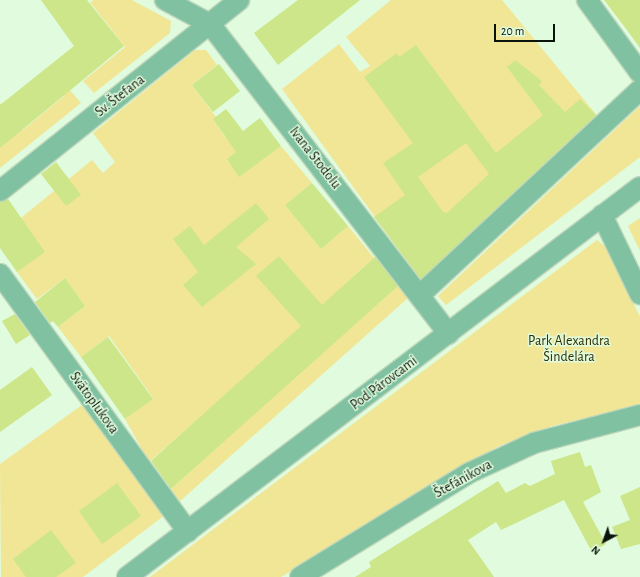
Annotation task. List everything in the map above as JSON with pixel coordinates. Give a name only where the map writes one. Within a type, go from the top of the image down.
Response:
[{"type":"street","name":"Ivana Stodolu","points":[[165,0],[210,24],[421,294],[449,334]]},
{"type":"street","name":"Sv. Štefana","points":[[0,191],[239,0]]},
{"type":"street","points":[[587,0],[640,73]]},
{"type":"street","points":[[421,294],[640,90]]},
{"type":"street","name":"Pod Párovcami","points":[[127,577],[449,334],[640,187]]},
{"type":"street","points":[[602,215],[640,294]]},
{"type":"street","name":"Svätoplukova","points":[[0,274],[188,532]]},
{"type":"street","name":"Štefánikova","points":[[300,577],[468,473],[534,442],[640,414]]},
{"type":"green space","points":[[94,0],[132,0],[171,21],[170,33],[94,93],[83,81],[125,47],[90,2]]},
{"type":"green space","points":[[391,0],[502,0],[599,118],[509,198],[511,202],[423,283],[282,89],[339,44],[360,72],[370,66],[346,37]]},
{"type":"green space","points":[[195,50],[206,50],[217,65],[192,85],[216,117],[213,119],[225,137],[240,149],[227,159],[239,176],[281,146],[312,183],[285,205],[321,249],[348,226],[374,258],[345,284],[368,312],[399,285],[409,297],[179,502],[170,490],[221,444],[198,419],[149,462],[125,419],[153,398],[109,336],[81,357],[58,327],[85,306],[65,278],[37,299],[17,272],[21,218],[92,160],[103,173],[115,162],[93,133]]},
{"type":"green space","points":[[51,68],[81,103],[0,168],[0,103],[23,130],[64,96],[43,70]]},
{"type":"green space","points":[[640,106],[640,157],[446,305],[438,296]]},
{"type":"green space","points":[[640,218],[640,251],[628,226]]},
{"type":"green space","name":"Park Alexandra Šindelára","points":[[597,240],[607,248],[640,317],[640,405],[552,426],[499,446],[281,577],[150,577]]},
{"type":"green space","points":[[82,405],[165,515],[83,577],[1,577],[0,464]]},
{"type":"building","points":[[41,0],[87,0],[124,46],[0,148],[0,105],[74,46]]},
{"type":"building","points":[[298,0],[360,0],[278,65],[254,33]]},
{"type":"building","points":[[604,0],[640,0],[640,48],[627,30]]},
{"type":"building","points":[[416,45],[496,153],[543,115],[507,67],[515,60],[542,81],[539,85],[565,112],[580,99],[596,115],[421,279],[374,217],[405,195],[383,163],[413,143],[364,77],[397,53],[399,57]],"holes":[[[466,143],[489,174],[447,213],[443,212],[418,177]]]},
{"type":"building","points":[[219,64],[240,91],[213,112],[192,85]]},
{"type":"building","points":[[226,109],[243,131],[260,118],[281,146],[239,177],[227,159],[236,152],[213,119]]},
{"type":"building","points":[[56,162],[81,195],[66,206],[41,174]]},
{"type":"building","points":[[312,183],[348,226],[321,249],[285,205]]},
{"type":"building","points":[[8,199],[45,252],[17,272],[0,248],[0,202]]},
{"type":"building","points":[[256,203],[269,219],[236,247],[256,264],[202,307],[183,285],[198,272],[173,239],[190,226],[204,245]]},
{"type":"building","points":[[279,256],[322,305],[375,257],[398,286],[171,489],[151,461],[301,326],[256,276]]},
{"type":"building","points":[[65,278],[85,306],[58,327],[53,321],[50,323],[35,302]]},
{"type":"building","points":[[15,314],[30,335],[16,344],[2,321]]},
{"type":"building","points":[[108,337],[153,399],[125,419],[81,357]]},
{"type":"building","points":[[32,367],[52,395],[0,432],[0,390]]},
{"type":"building","points":[[580,452],[585,467],[591,465],[601,492],[583,502],[606,544],[592,552],[564,500],[501,530],[496,522],[468,540],[494,577],[355,577],[371,567],[369,562],[498,481],[506,493],[525,483],[530,486],[555,474],[551,461]]},
{"type":"building","points":[[117,483],[141,516],[102,544],[79,511]]},
{"type":"building","points":[[640,487],[640,544],[621,549],[612,527],[630,520],[620,496]]},
{"type":"building","points":[[51,530],[76,563],[56,577],[26,577],[13,559]]}]
